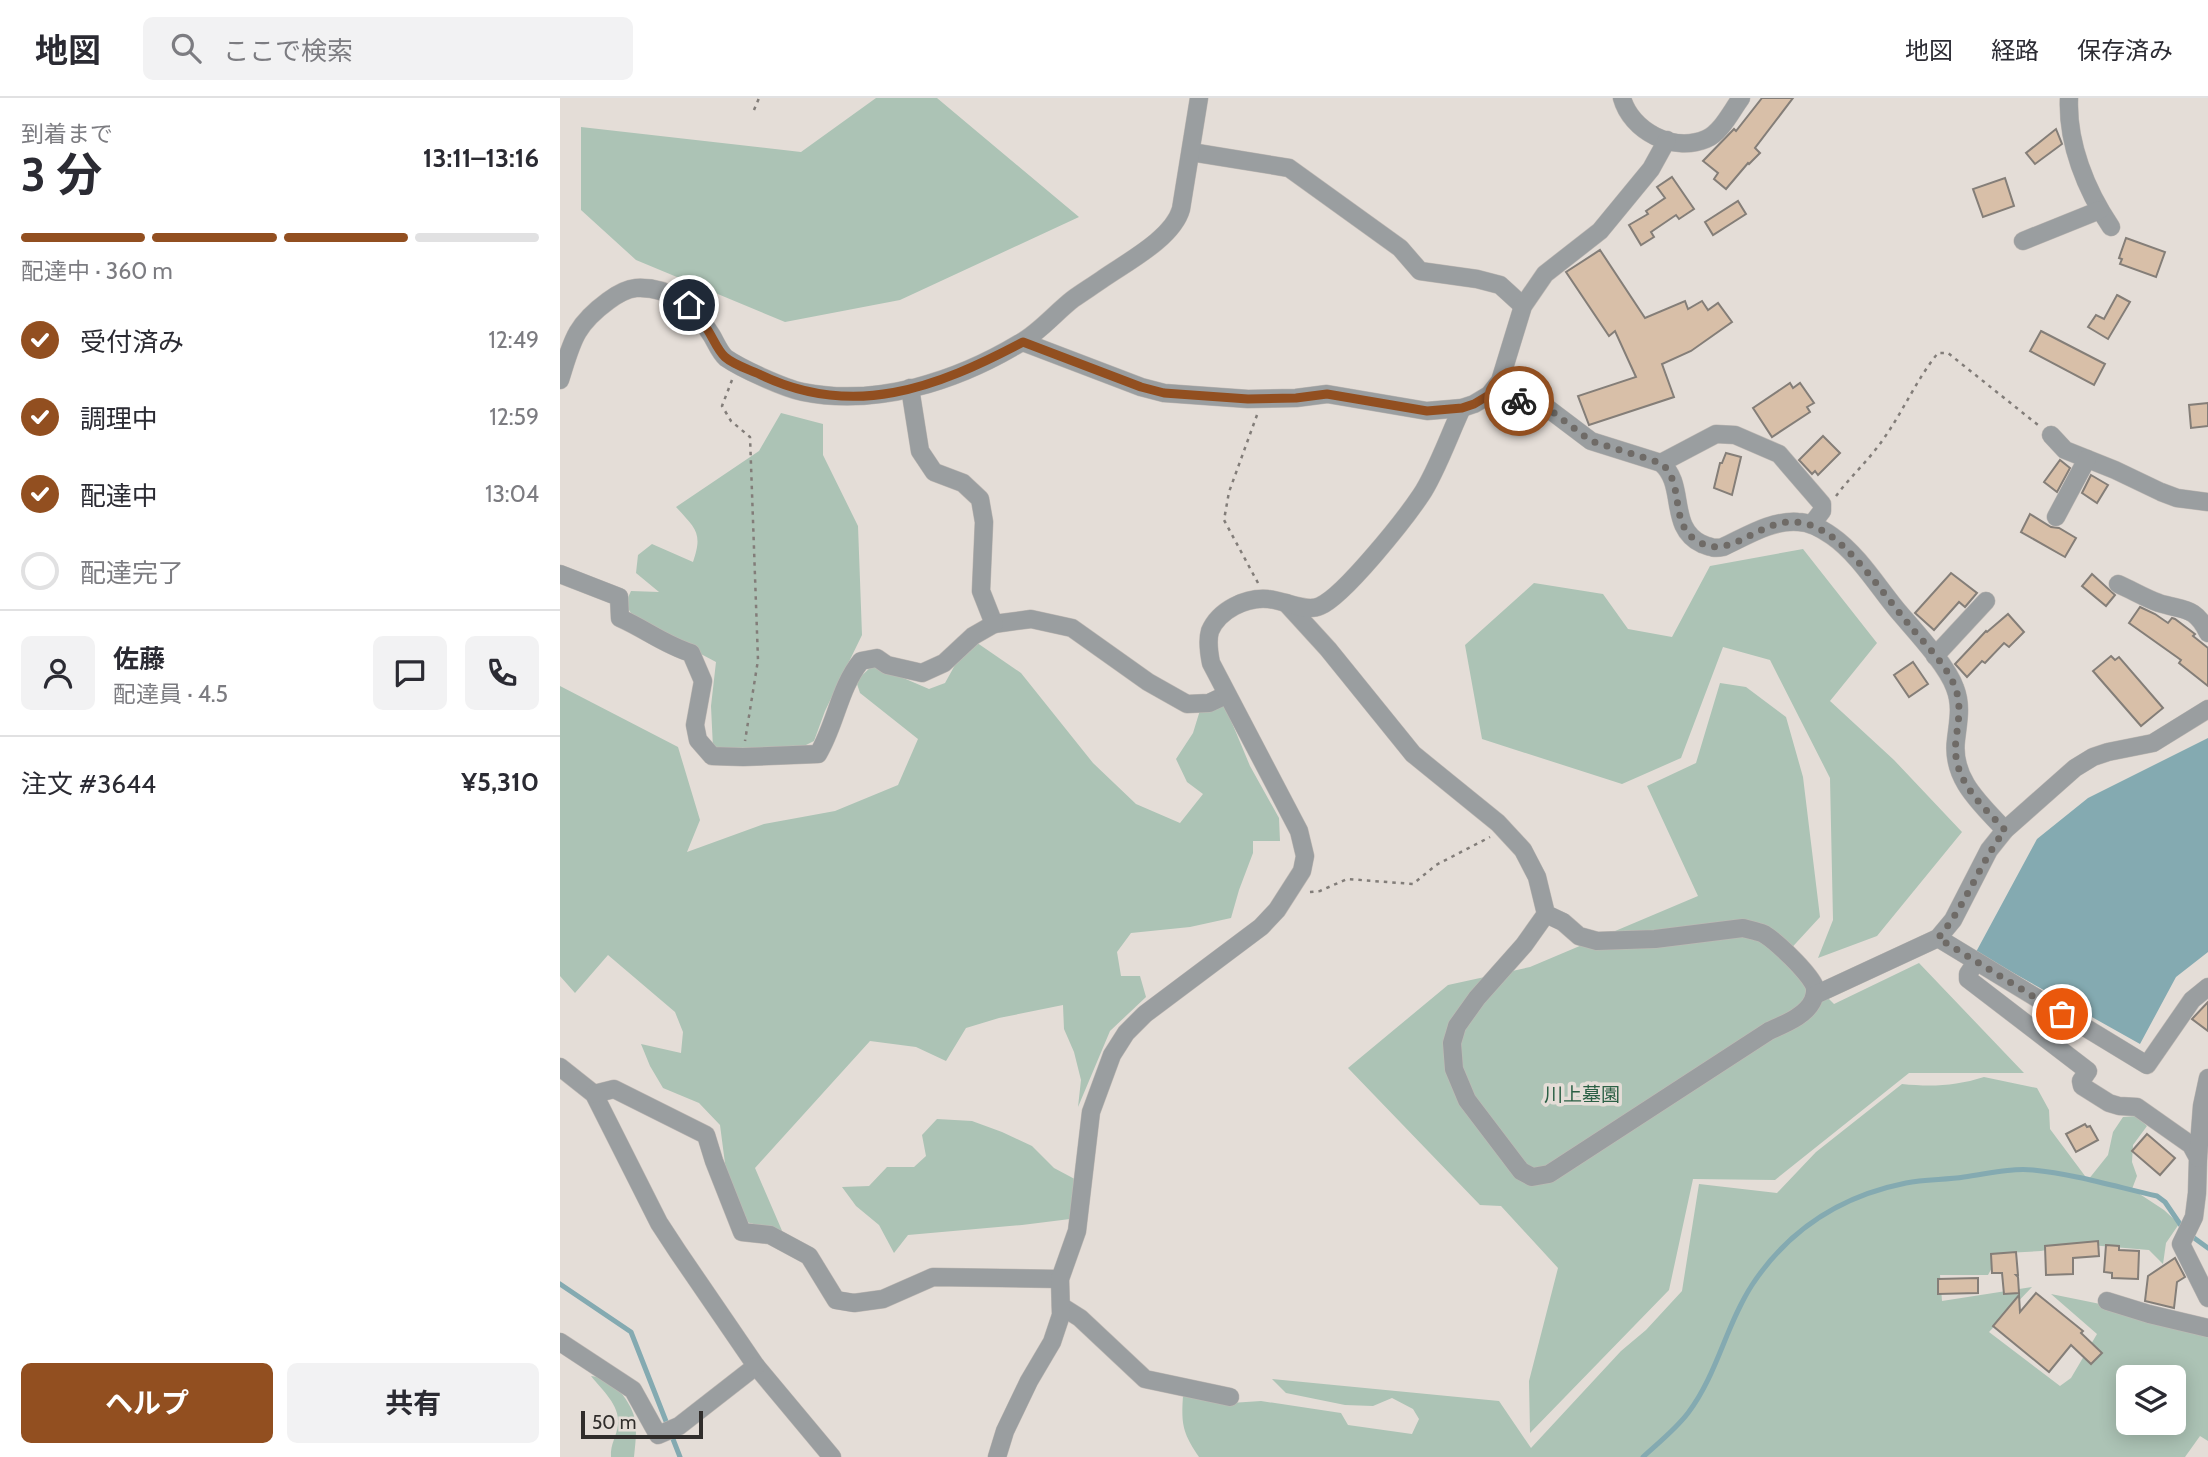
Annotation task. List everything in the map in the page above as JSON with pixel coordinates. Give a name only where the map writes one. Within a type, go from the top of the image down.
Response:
[{"type":"street","points":[[560,380],[574,335],[588,316],[616,295],[635,288],[667,291],[689,305],[706,326],[724,357],[801,391],[840,398],[876,396],[976,367],[1023,342],[1073,300],[1170,230],[1179,218],[1199,98]]},
{"type":"street","points":[[1622,98],[1634,121],[1654,136],[1690,142],[1707,139],[1716,132],[1741,98]]},
{"type":"street","points":[[2069,98],[2068,120],[2071,136],[2100,210],[2111,227]]},
{"type":"street","points":[[1023,342],[1141,387],[1164,393],[1263,398],[1327,394],[1427,411],[1462,408],[1489,395],[1500,381],[1522,306],[1545,274],[1600,231],[1651,169],[1667,140]]},
{"type":"street","points":[[1191,152],[1289,168],[1400,248],[1420,271],[1500,285],[1522,306]]},
{"type":"street","points":[[2023,241],[2100,210]]},
{"type":"street","points":[[910,388],[920,451],[934,472],[963,483],[980,499],[984,522],[981,591],[994,624]]},
{"type":"street","points":[[1489,395],[1546,407],[1591,441],[1661,463],[1669,470],[1675,483],[1680,522],[1686,533],[1714,549],[1779,523],[1817,518]]},
{"type":"street","points":[[997,1457],[1005,1430],[1052,1342],[1061,1315],[1060,1279],[1077,1231],[1091,1112],[1118,1044],[1126,1033],[1163,999],[1261,927],[1290,893],[1302,871],[1306,856],[1299,831],[1210,663],[1210,632],[1217,620],[1231,607],[1266,599],[1320,607],[1357,575],[1422,494],[1462,408]]},
{"type":"street","points":[[1661,463],[1716,434],[1735,435],[1779,454],[1822,504],[1817,518]]},
{"type":"street","points":[[2051,435],[2065,450],[2177,498],[2208,502]]},
{"type":"street","points":[[2056,517],[2087,459]]},
{"type":"street","points":[[1817,518],[1852,555],[1935,656],[1955,685],[1959,702],[1955,743],[1960,776],[1973,796],[2005,830]]},
{"type":"street","points":[[560,574],[619,597],[620,618],[670,647],[691,653],[703,681],[695,725],[698,740],[712,756],[743,758],[818,754],[828,738],[848,676],[861,661],[877,658],[887,665],[922,673],[944,663],[973,636],[994,624],[1031,619],[1072,628],[1148,682],[1187,704],[1209,703],[1226,695]]},
{"type":"street","points":[[2118,584],[2159,603],[2175,606],[2198,616],[2208,633]]},
{"type":"street","points":[[1935,656],[1986,601]]},
{"type":"street","points":[[1286,603],[1328,649],[1413,754],[1505,830],[1523,850],[1533,868],[1546,914],[1563,922],[1579,936],[1597,941],[1655,939],[1743,928],[1753,930],[1772,940],[1799,967],[1813,983],[1815,996]]},
{"type":"street","points":[[1546,914],[1524,945],[1477,998],[1457,1026],[1452,1043],[1454,1069],[1467,1100],[1521,1171],[1532,1177],[1549,1174],[1769,1031],[1798,1016],[1809,1007],[1815,996],[1938,938],[1953,920],[1989,850],[2005,830],[2075,768],[2108,752],[2152,743],[2208,709]]},
{"type":"street","points":[[1938,938],[2147,1065],[2192,1000],[2208,987]]},
{"type":"street","points":[[1976,962],[1968,974],[1968,979],[2088,1071],[2081,1081],[2082,1086],[2119,1107],[2137,1107],[2191,1145],[2198,1158]]},
{"type":"street","points":[[560,1067],[594,1094],[659,1223],[756,1366],[832,1457]]},
{"type":"street","points":[[2208,1078],[2202,1106],[2194,1217],[2181,1244],[2208,1298]]},
{"type":"street","points":[[594,1094],[614,1089],[706,1135],[742,1232],[770,1236],[809,1256],[836,1300],[854,1303],[883,1298],[933,1278],[1060,1279]]},
{"type":"street","points":[[2107,1301],[2208,1328]]},
{"type":"street","points":[[1061,1306],[1080,1318],[1145,1379],[1230,1397]]},
{"type":"street","points":[[560,1342],[633,1390],[658,1435],[679,1426],[756,1366]]},
{"type":"path","points":[[754,110],[759,98]]},
{"type":"path","points":[[1817,518],[1882,442],[1922,372],[1938,353],[1948,353],[2051,435]]},
{"type":"path","points":[[738,364],[722,406],[731,421],[750,437],[758,660],[743,758]]},
{"type":"path","points":[[1263,398],[1229,492],[1224,520],[1266,599]]},
{"type":"path","points":[[1290,893],[1320,891],[1347,879],[1413,884],[1436,865],[1505,830]]},
{"type":"green space","points":[[876,98],[937,98],[1079,217],[900,300],[785,322],[636,260],[581,210],[581,127],[801,152]]},
{"type":"green space","points":[[781,413],[823,424],[823,455],[858,526],[862,635],[825,711],[814,741],[794,751],[713,748],[711,706],[716,662],[635,619],[625,604],[631,591],[659,592],[636,573],[638,555],[652,544],[693,562],[697,544],[696,532],[676,507],[759,451]]},
{"type":"green space","points":[[1803,549],[1877,643],[1830,701],[1894,760],[1962,832],[1877,936],[1818,958],[1833,920],[1830,778],[1770,660],[1723,647],[1681,758],[1622,784],[1482,739],[1465,645],[1534,583],[1603,594],[1628,629],[1672,637],[1710,566]]},
{"type":"green space","points":[[970,638],[1021,673],[1093,763],[1136,804],[1180,823],[1203,794],[1187,782],[1176,759],[1193,733],[1201,707],[1225,706],[1250,766],[1279,818],[1280,841],[1253,841],[1253,853],[1231,918],[1190,927],[1131,933],[1117,952],[1121,976],[1140,976],[1146,997],[1110,1031],[1078,1107],[1081,1080],[1074,1052],[1064,1029],[1063,1005],[999,1018],[966,1028],[946,1061],[916,1047],[870,1041],[755,1168],[783,1233],[740,1220],[726,1171],[720,1125],[699,1103],[663,1088],[641,1044],[681,1053],[683,1032],[675,1012],[608,955],[575,993],[560,976],[560,686],[678,747],[700,820],[687,852],[764,824],[835,811],[898,785],[918,739],[860,693],[856,681],[873,665],[929,689],[945,683]]},
{"type":"green space","name":"川上墓園","points":[[1720,683],[1746,687],[1786,717],[1803,777],[1820,917],[1785,955],[1834,1004],[1919,963],[2024,1073],[1909,1073],[1775,1180],[1693,1179],[1669,1290],[1530,1433],[1529,1381],[1558,1268],[1501,1206],[1480,1205],[1348,1068],[1448,985],[1530,967],[1698,896],[1647,786],[1696,763]]},
{"type":"green space","points":[[1984,1077],[2037,1088],[2049,1110],[2050,1129],[2088,1180],[2108,1155],[2113,1132],[2123,1117],[2136,1116],[2147,1126],[2133,1145],[2132,1162],[2137,1176],[2132,1189],[2164,1210],[2179,1224],[2166,1243],[2163,1264],[2149,1250],[2078,1244],[2041,1251],[2006,1253],[1994,1264],[1988,1275],[1940,1275],[1942,1301],[2032,1287],[1989,1332],[2060,1386],[2071,1378],[2097,1334],[2051,1294],[2120,1308],[2208,1337],[2208,1441],[2200,1436],[2185,1457],[1199,1457],[1186,1435],[1182,1414],[1183,1396],[1231,1403],[1261,1401],[1341,1413],[1348,1425],[1412,1434],[1419,1419],[1413,1409],[1392,1398],[1373,1406],[1345,1405],[1286,1393],[1272,1379],[1499,1401],[1531,1448],[1621,1351],[1646,1330],[1682,1291],[1699,1184],[1777,1193],[1816,1152],[1902,1084],[1943,1085]]},
{"type":"green space","points":[[937,1119],[972,1121],[1032,1146],[1054,1168],[1084,1184],[1078,1218],[908,1235],[894,1253],[879,1225],[856,1206],[842,1187],[869,1186],[887,1167],[914,1167],[926,1156],[922,1135]]},
{"type":"green space","points":[[591,1376],[611,1379],[631,1407],[636,1423],[634,1457],[611,1457],[618,1417],[609,1398]]},
{"type":"water","points":[[2208,738],[2208,952],[2176,977],[2140,1044],[1976,952],[2037,839],[2088,798]]},
{"type":"building","points":[[1762,98],[1793,98],[1755,148],[1760,153],[1726,189],[1714,179],[1718,173],[1703,161],[1734,129],[1736,131]]},
{"type":"building","points":[[2056,129],[2062,144],[2035,164],[2026,153]]},
{"type":"building","points":[[1672,177],[1694,209],[1679,219],[1676,215],[1651,232],[1654,237],[1641,245],[1629,225],[1648,214],[1646,211],[1665,198],[1657,187]]},
{"type":"building","points":[[2005,178],[2014,206],[1983,217],[1973,189]]},
{"type":"building","points":[[1738,201],[1746,214],[1713,235],[1705,222]]},
{"type":"building","points":[[2126,238],[2165,252],[2156,277],[2120,264],[2122,259],[2119,258]]},
{"type":"building","points":[[1600,250],[1645,318],[1685,301],[1688,309],[1702,301],[1708,310],[1718,303],[1732,322],[1691,351],[1662,364],[1674,397],[1589,425],[1578,396],[1636,377],[1615,331],[1609,336],[1566,272]]},
{"type":"building","points":[[2117,295],[2130,302],[2108,339],[2088,327],[2096,315],[2104,319]]},
{"type":"building","points":[[2041,331],[2105,364],[2094,385],[2030,351]]},
{"type":"building","points":[[1790,383],[1793,388],[1800,383],[1814,403],[1807,407],[1810,412],[1772,437],[1753,408]]},
{"type":"building","points":[[2208,403],[2208,426],[2191,428],[2189,405]]},
{"type":"building","points":[[1823,436],[1840,453],[1818,475],[1815,471],[1812,474],[1799,460]]},
{"type":"building","points":[[1726,453],[1741,457],[1732,495],[1714,488],[1720,463]]},
{"type":"building","points":[[2060,460],[2070,468],[2057,492],[2044,482]]},
{"type":"building","points":[[2091,475],[2108,485],[2097,503],[2082,493]]},
{"type":"building","points":[[2030,514],[2076,538],[2065,557],[2021,532]]},
{"type":"building","points":[[1951,573],[1977,593],[1965,607],[1959,602],[1934,630],[1915,613]]},
{"type":"building","points":[[2092,574],[2115,595],[2106,606],[2082,586]]},
{"type":"building","points":[[2140,607],[2168,623],[2172,618],[2175,619],[2208,648],[2208,686],[2179,663],[2181,660],[2129,623]]},
{"type":"building","points":[[2008,614],[2024,632],[2009,647],[2004,643],[1967,677],[1955,664],[1986,631]]},
{"type":"building","points":[[2111,656],[2115,660],[2119,657],[2163,708],[2141,726],[2093,671]]},
{"type":"building","points":[[1913,662],[1928,684],[1909,697],[1894,675]]},
{"type":"building","points":[[2208,1002],[2208,1031],[2192,1019]]},
{"type":"building","points":[[2085,1124],[2090,1126],[2098,1140],[2076,1152],[2066,1134]]},
{"type":"building","points":[[2147,1134],[2175,1158],[2160,1175],[2132,1151]]},
{"type":"building","points":[[2098,1241],[2099,1256],[2073,1258],[2073,1274],[2046,1275],[2045,1246]]},
{"type":"building","points":[[2106,1245],[2119,1246],[2119,1250],[2139,1251],[2138,1279],[2112,1278],[2112,1273],[2104,1272]]},
{"type":"building","points":[[2016,1252],[2019,1293],[2004,1294],[2002,1273],[1992,1273],[1991,1254]]},
{"type":"building","points":[[2175,1258],[2185,1277],[2177,1282],[2174,1308],[2145,1301],[2148,1276]]},
{"type":"building","points":[[1978,1278],[1978,1293],[1938,1294],[1938,1279]]},
{"type":"building","points":[[2036,1293],[2083,1331],[2081,1333],[2102,1353],[2091,1364],[2071,1345],[2049,1372],[1993,1326],[2019,1295],[2020,1312]]},
{"type":"waterway","points":[[1643,1457],[1678,1425],[1698,1398],[1743,1300],[1767,1265],[1800,1232],[1838,1206],[1882,1189],[1913,1182],[2033,1170],[2157,1196],[2165,1202],[2182,1227]]},
{"type":"waterway","points":[[2190,1235],[2208,1248]]},
{"type":"waterway","points":[[560,1284],[631,1332],[680,1457]]},
{"type":"way so far","points":[[1519,401],[1546,407],[1591,441],[1661,463],[1669,470],[1675,483],[1680,522],[1686,533],[1698,542],[1714,549],[1742,540],[1762,528],[1779,523],[1798,522],[1812,524],[1833,536],[1852,555],[1935,656],[1955,685],[1959,702],[1959,723],[1955,743],[1960,776],[1973,796],[2005,830],[1989,850],[1953,920],[1938,938],[2062,1014]]},
{"type":"route","points":[[689,305],[706,326],[724,357],[801,391],[840,398],[876,396],[916,387],[976,367],[1023,342],[1141,387],[1164,393],[1248,399],[1327,394],[1427,411],[1462,408],[1489,395],[1519,401]]}]
